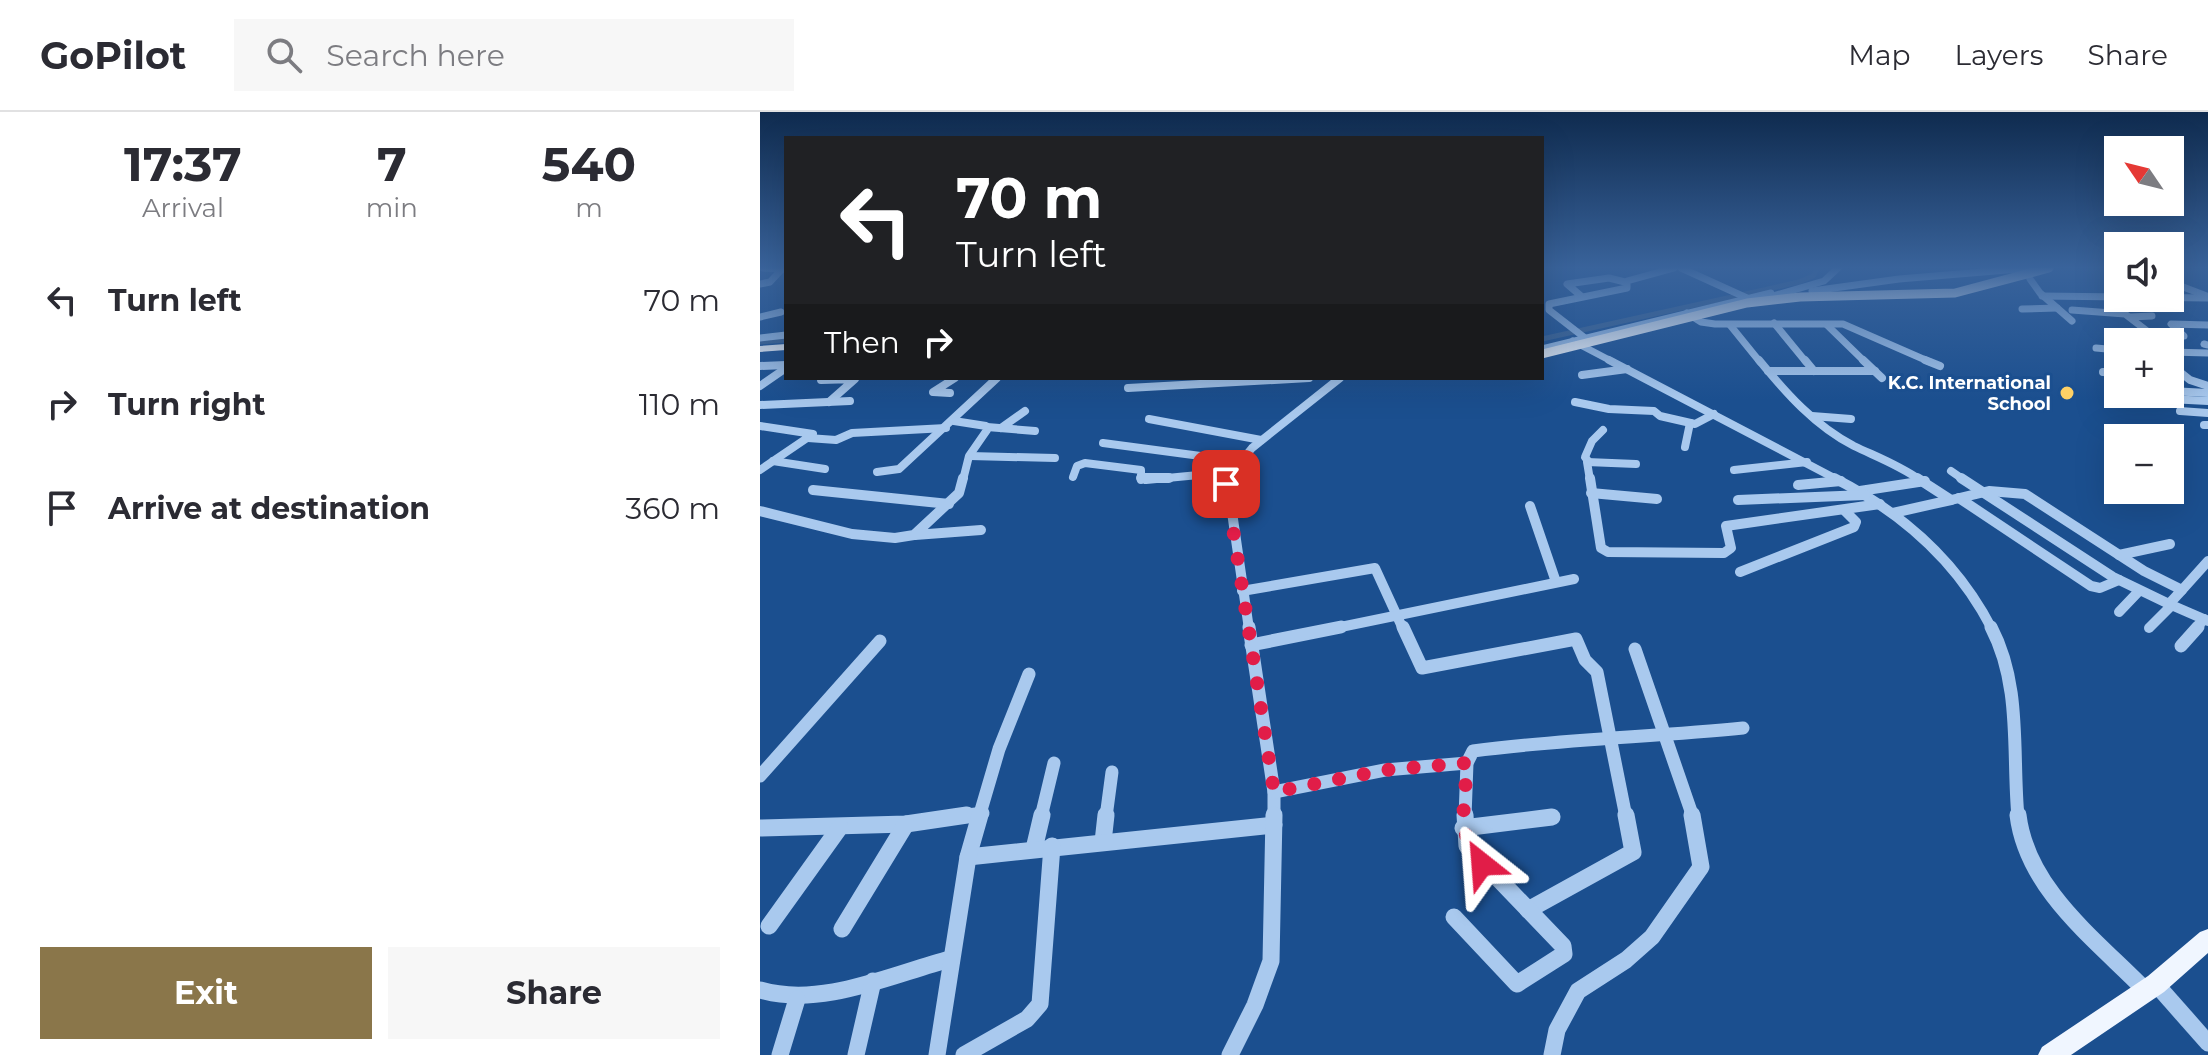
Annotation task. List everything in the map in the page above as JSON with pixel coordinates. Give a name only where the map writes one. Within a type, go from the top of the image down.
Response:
[{"type":"highway","points":[[1544,351],[1701,312]]},
{"type":"highway","points":[[1544,352],[1709,312]]},
{"type":"highway","points":[[760,351],[784,349]]},
{"type":"main road","points":[[2050,1055],[2150,986],[2208,939]]},
{"type":"street","points":[[760,317],[781,312]]},
{"type":"street","points":[[1554,312],[1581,340],[1627,369],[1863,493],[1893,513],[1960,572],[1991,624],[2012,690],[2020,825],[2034,869],[2208,1043]]},
{"type":"street","points":[[1544,351],[1690,312]]},
{"type":"street","points":[[1544,351],[1581,340],[1716,312]]},
{"type":"street","points":[[2062,312],[2072,321]]},
{"type":"street","points":[[2108,312],[2130,317],[2152,316]]},
{"type":"street","points":[[1686,313],[1706,324],[1847,325],[1940,366]]},
{"type":"street","points":[[2130,317],[2144,328]]},
{"type":"street","points":[[1774,323],[1814,371]]},
{"type":"street","points":[[2178,328],[2173,323],[2208,325]]},
{"type":"street","points":[[1730,325],[1791,400],[1859,449],[1897,464],[2091,586],[2100,588],[2119,580]]},
{"type":"street","points":[[1827,325],[1882,378]]},
{"type":"street","points":[[760,338],[784,334]]},
{"type":"street","points":[[2096,348],[2104,349]]},
{"type":"street","points":[[2184,351],[2206,350]]},
{"type":"street","points":[[760,366],[784,366]]},
{"type":"street","points":[[760,386],[784,368]]},
{"type":"street","points":[[1582,375],[1627,369]]},
{"type":"street","points":[[1768,371],[1875,371]]},
{"type":"street","points":[[2185,376],[2208,386]]},
{"type":"street","points":[[829,402],[854,380]]},
{"type":"street","points":[[950,393],[933,392],[952,380]]},
{"type":"street","points":[[877,472],[896,471],[995,380]]},
{"type":"street","points":[[1128,388],[1273,380]]},
{"type":"street","points":[[1230,1055],[1255,1005],[1271,961],[1274,792],[1227,503],[1226,479],[1261,440],[1337,380]]},
{"type":"street","points":[[2184,392],[2208,393]]},
{"type":"street","points":[[2184,400],[2208,401]]},
{"type":"street","points":[[760,405],[850,401]]},
{"type":"street","points":[[1575,402],[1624,411],[1628,407],[1653,411],[1659,416],[1698,424],[1714,414]]},
{"type":"street","points":[[1001,428],[1025,411]]},
{"type":"street","points":[[2180,411],[2208,413]]},
{"type":"street","points":[[1811,416],[1851,419]]},
{"type":"street","points":[[1149,419],[1261,440]]},
{"type":"street","points":[[1685,447],[1690,423]]},
{"type":"street","points":[[808,438],[836,440],[852,433],[950,424],[1035,431]]},
{"type":"street","points":[[760,426],[810,431],[813,434],[760,470]]},
{"type":"street","points":[[914,535],[962,489],[970,456],[987,427]]},
{"type":"street","points":[[1603,430],[1590,445],[1585,457],[1594,488],[1591,493],[1601,548],[1608,552],[1724,553],[1731,548],[1726,526],[1880,504]]},
{"type":"street","points":[[1103,443],[1234,467]]},
{"type":"street","points":[[970,456],[1055,458]]},
{"type":"street","points":[[773,461],[825,469]]},
{"type":"street","points":[[1588,461],[1636,464]]},
{"type":"street","points":[[1734,470],[1807,462]]},
{"type":"street","points":[[1073,477],[1077,466],[1085,463],[1141,470],[1141,480],[1234,467]]},
{"type":"street","points":[[1951,471],[2119,580],[2206,620],[2181,646]]},
{"type":"street","points":[[1798,485],[1841,481]]},
{"type":"street","points":[[1738,500],[1863,493],[1925,481]]},
{"type":"street","points":[[813,490],[949,504]]},
{"type":"street","points":[[1893,513],[1982,492],[2025,494],[2119,555],[2182,590]]},
{"type":"street","points":[[1591,493],[1657,499]]},
{"type":"street","points":[[1530,506],[1556,582]]},
{"type":"street","points":[[760,511],[852,534],[895,538],[981,530]]},
{"type":"street","points":[[1740,572],[1854,527],[1856,522],[1845,511]]},
{"type":"street","points":[[2119,555],[2170,544]]},
{"type":"street","points":[[2149,628],[2208,561]]},
{"type":"street","points":[[1242,591],[1373,567],[1378,570],[1422,668],[1575,638],[1585,660],[1597,672],[1633,852],[1528,910]]},
{"type":"street","points":[[1251,645],[1574,579]]},
{"type":"street","points":[[2119,612],[2139,591]]},
{"type":"street","points":[[760,776],[855,673],[880,641]]},
{"type":"street","points":[[1552,1055],[1557,1030],[1578,991],[1652,937],[1701,867],[1692,813],[1653,737],[1635,649]]},
{"type":"street","points":[[937,1055],[968,857],[999,749],[1029,674]]},
{"type":"street","points":[[1454,917],[1513,981],[1521,984],[1562,957],[1565,951],[1472,854],[1463,828],[1467,763],[1470,754],[1479,748],[1743,728]]},
{"type":"street","points":[[964,1055],[985,1049],[1027,1019],[1040,1004],[1043,848],[1054,763]]},
{"type":"street","points":[[1274,792],[1385,770],[1467,763]]},
{"type":"street","points":[[1103,842],[1112,772]]},
{"type":"street","points":[[760,828],[906,824],[983,813]]},
{"type":"street","points":[[1463,828],[1552,817]]},
{"type":"street","points":[[842,929],[906,824]]},
{"type":"street","points":[[968,857],[1274,825]]},
{"type":"street","points":[[769,926],[840,827]]},
{"type":"street","points":[[760,990],[797,999],[950,959]]},
{"type":"street","points":[[856,1055],[873,981]]},
{"type":"street","points":[[780,1055],[797,999]]},
{"type":"waterway","points":[[1544,339],[1664,312]]},
{"type":"waterway","points":[[760,342],[784,340]]},
{"type":"place","name":"K.C. International School","points":[[2067,393]]},
{"type":"route","points":[[1226,484],[1274,792],[1385,770],[1467,763],[1463,834],[1472,854],[1482,864]]}]
